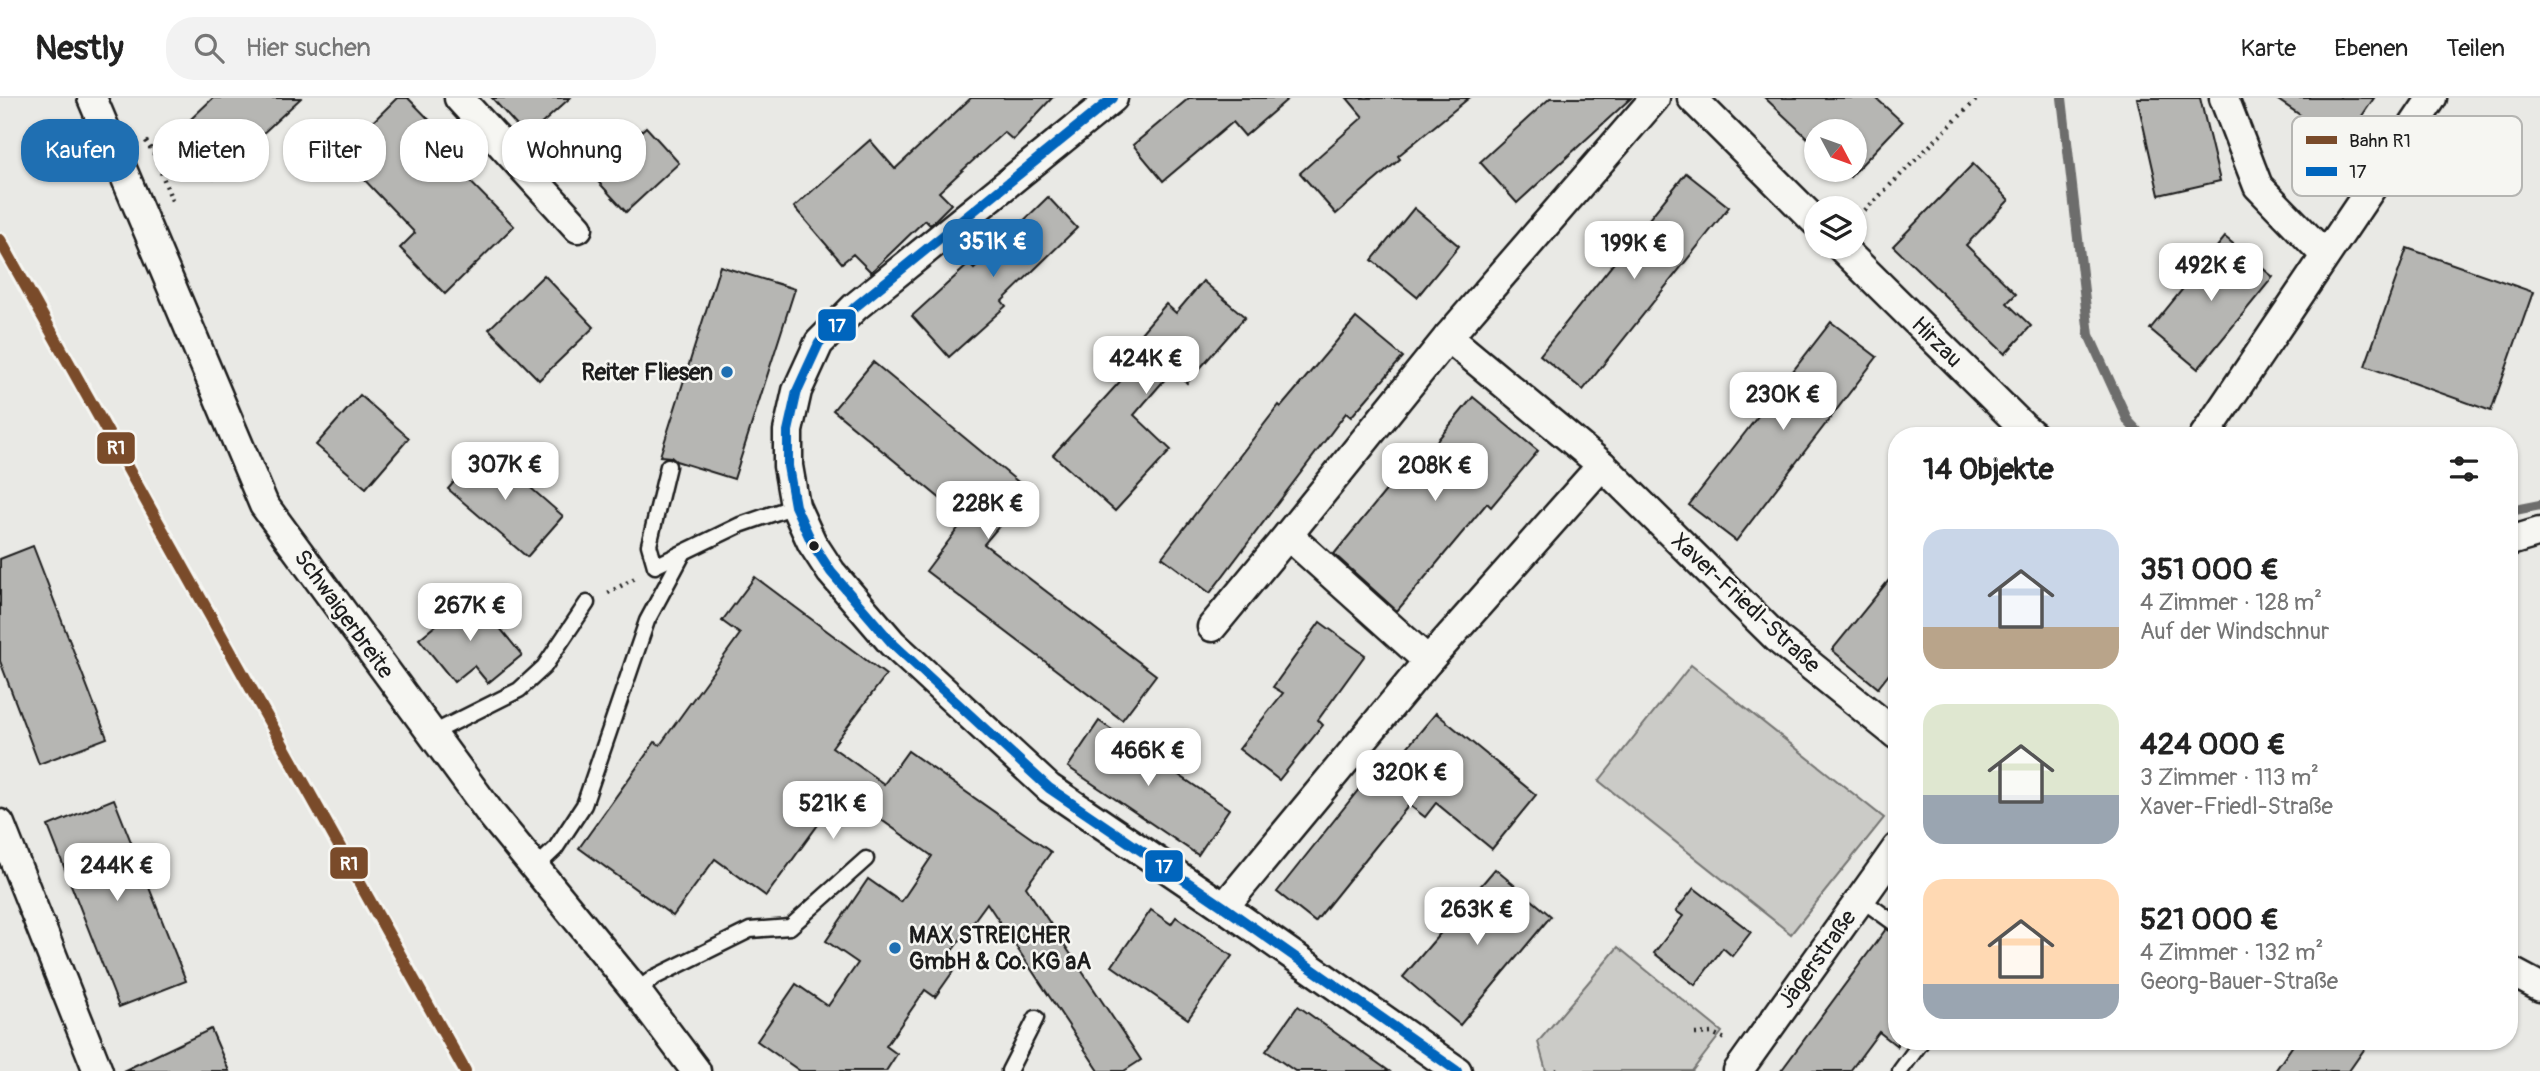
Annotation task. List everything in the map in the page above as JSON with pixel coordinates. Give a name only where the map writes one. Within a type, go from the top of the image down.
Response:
[{"type":"street","name":"Schwaigerbreite","points":[[92,98],[115,147],[264,505],[491,814],[636,991],[696,1071]]},
{"type":"street","points":[[459,98],[579,228]]},
{"type":"street","points":[[1113,98],[855,307],[819,343],[797,391],[788,431],[788,466],[795,506],[812,543],[831,572],[892,643],[1049,788],[1457,1071]]},
{"type":"street","points":[[1212,627],[1448,337],[1654,98]]},
{"type":"street","points":[[1692,98],[1804,210]]},
{"type":"street","points":[[2224,98],[2258,186],[2324,254]]},
{"type":"street","points":[[2420,116],[2432,98]]},
{"type":"street","points":[[2210,427],[2364,196]]},
{"type":"street","name":"Hirzau","points":[[1853,259],[2023,427]]},
{"type":"street","name":"Xaver-Friedl-Straße","points":[[1448,337],[1602,465],[1779,640],[1888,728]]},
{"type":"street","points":[[1224,907],[1428,661],[1602,465]]},
{"type":"street","points":[[2518,539],[2540,532]]},
{"type":"street","points":[[1288,535],[1428,661]]},
{"type":"street","points":[[0,824],[98,1071]]},
{"type":"street","name":"Jägerstraße","points":[[1738,1071],[1888,861]]},
{"type":"street","points":[[2518,975],[2540,987]]},
{"type":"lane","points":[[668,466],[649,545],[655,566],[740,525],[795,506]]},
{"type":"lane","points":[[535,868],[555,849],[584,806],[646,621],[683,554]]},
{"type":"lane","points":[[431,734],[519,690],[544,667],[587,603]]},
{"type":"lane","points":[[636,991],[655,976],[751,930],[790,927],[866,859]]},
{"type":"lane","points":[[1861,899],[1888,918]]},
{"type":"lane","points":[[1009,1071],[1036,1018]]},
{"type":"lane","points":[[1900,1071],[1915,1050]]},
{"type":"path","points":[[1867,208],[1977,99]]},
{"type":"path","points":[[141,133],[154,154],[174,205]]},
{"type":"path","points":[[587,603],[655,566]]},
{"type":"shaded area","points":[[1691,665],[1884,818],[1791,934],[1599,781]]},
{"type":"shaded area","points":[[1618,947],[1722,1032],[1692,1071],[1546,1071],[1538,1042]]},
{"type":"building","points":[[213,98],[301,98],[269,128],[269,119],[191,119]]},
{"type":"building","points":[[397,98],[408,98],[428,119],[400,119],[400,182],[471,182],[514,226],[445,294],[400,248],[415,233],[367,182],[386,182],[386,119],[376,119]]},
{"type":"building","points":[[492,98],[570,98],[547,119],[511,119]]},
{"type":"building","points":[[971,98],[1052,98],[1013,140],[1004,132],[939,192],[951,204],[930,225],[925,220],[871,272],[853,254],[842,263],[794,207],[870,140],[895,169]]},
{"type":"building","points":[[1189,98],[1289,98],[1245,136],[1233,122],[1163,181],[1133,145]]},
{"type":"building","points":[[1347,98],[1469,98],[1398,156],[1400,159],[1336,214],[1300,173],[1363,117]]},
{"type":"building","points":[[1550,98],[1631,98],[1517,203],[1480,162]]},
{"type":"building","points":[[1765,98],[1876,98],[1902,122],[1867,159],[1867,119],[1804,119],[1804,135]]},
{"type":"building","points":[[2137,98],[2200,98],[2220,181],[2159,195]]},
{"type":"building","points":[[2275,98],[2374,98],[2362,116],[2302,116]]},
{"type":"building","points":[[646,127],[679,163],[626,212],[598,182],[646,182]]},
{"type":"building","points":[[1973,164],[2009,200],[1966,245],[2016,294],[2007,303],[2031,326],[2005,354],[1893,246]]},
{"type":"building","points":[[1686,173],[1729,207],[1583,390],[1540,355]]},
{"type":"building","points":[[1048,197],[1077,228],[1002,301],[1006,306],[949,357],[912,316],[969,264],[974,269]]},
{"type":"building","points":[[1414,208],[1459,246],[1417,297],[1372,260]]},
{"type":"building","points":[[2225,237],[2273,277],[2198,369],[2150,329]]},
{"type":"building","points":[[2407,248],[2533,292],[2491,411],[2365,366]]},
{"type":"building","name":"Reiter Fliesen","points":[[720,266],[795,289],[734,479],[676,461],[671,457],[660,456]]},
{"type":"building","points":[[544,275],[594,327],[539,380],[489,329]]},
{"type":"building","points":[[1203,281],[1245,317],[1187,383],[1173,370],[1134,415],[1171,450],[1115,511],[1053,455],[1135,365],[1123,354],[1166,304],[1176,313]]},
{"type":"building","points":[[1356,318],[1403,357],[1351,417],[1346,413],[1210,593],[1162,557],[1279,405],[1281,407]]},
{"type":"building","points":[[1831,322],[1877,357],[1736,541],[1689,505]]},
{"type":"building","points":[[873,362],[1029,491],[984,544],[1156,675],[1122,720],[926,571],[965,519],[833,410]]},
{"type":"building","points":[[360,395],[409,438],[366,488],[316,445]]},
{"type":"building","points":[[1473,397],[1538,451],[1491,507],[1487,503],[1397,611],[1334,554],[1393,482],[1399,487]]},
{"type":"building","points":[[484,447],[563,516],[527,557],[448,489]]},
{"type":"building","points":[[33,546],[107,738],[39,764],[0,661],[0,559]]},
{"type":"building","points":[[755,577],[886,675],[832,747],[884,784],[908,751],[1051,852],[1026,887],[1141,1060],[1124,1071],[1099,1071],[987,903],[949,955],[959,963],[935,997],[925,990],[886,1046],[897,1054],[886,1071],[800,1071],[757,1041],[796,984],[828,1006],[858,963],[826,941],[868,879],[901,902],[932,856],[842,792],[766,896],[715,859],[673,916],[579,848],[655,742],[660,745],[740,634],[722,621]]},
{"type":"building","points":[[1888,581],[1888,675],[1878,688],[1832,650]]},
{"type":"building","points":[[473,595],[522,655],[488,683],[474,666],[454,682],[419,639]]},
{"type":"building","points":[[1320,622],[1365,655],[1318,720],[1323,725],[1279,780],[1239,749],[1283,693],[1273,687]]},
{"type":"building","points":[[1436,713],[1536,795],[1492,849],[1436,803],[1425,817],[1409,805],[1315,922],[1277,892],[1371,774],[1379,781]]},
{"type":"building","points":[[1099,721],[1229,809],[1198,855],[1068,767]]},
{"type":"building","points":[[114,799],[186,981],[119,1007],[48,826]]},
{"type":"building","points":[[1495,869],[1551,916],[1460,1025],[1403,977]]},
{"type":"building","points":[[1694,888],[1751,932],[1732,956],[1723,948],[1695,985],[1654,953],[1683,916],[1676,911]]},
{"type":"building","points":[[1151,910],[1171,924],[1176,917],[1232,956],[1188,1019],[1112,966]]},
{"type":"building","points":[[1886,929],[1888,930],[1888,1039],[1879,1032],[1850,1071],[1781,1071]]},
{"type":"building","points":[[1298,1006],[1389,1071],[1295,1071],[1266,1051]]},
{"type":"building","points":[[211,1029],[229,1071],[123,1071]]},
{"type":"building","points":[[2290,1050],[2364,1050],[2349,1071],[2275,1071]]},
{"type":"waterway","points":[[2062,98],[2089,335],[2128,421],[2134,427]]},
{"type":"waterway","points":[[2518,509],[2540,505]]},
{"type":"rail line","name":"R1","points":[[0,240],[465,1071]]},
{"type":"transit line","name":"17","points":[[1113,98],[855,307],[819,343],[797,391],[788,431],[788,466],[795,506],[812,543],[831,572],[892,643],[1049,788],[1457,1071]]},
{"type":"place","name":"Reiter Fliesen","points":[[727,372]]},
{"type":"place","name":"MAX STREICHER GmbH & Co. KG aA","points":[[895,948]]}]
